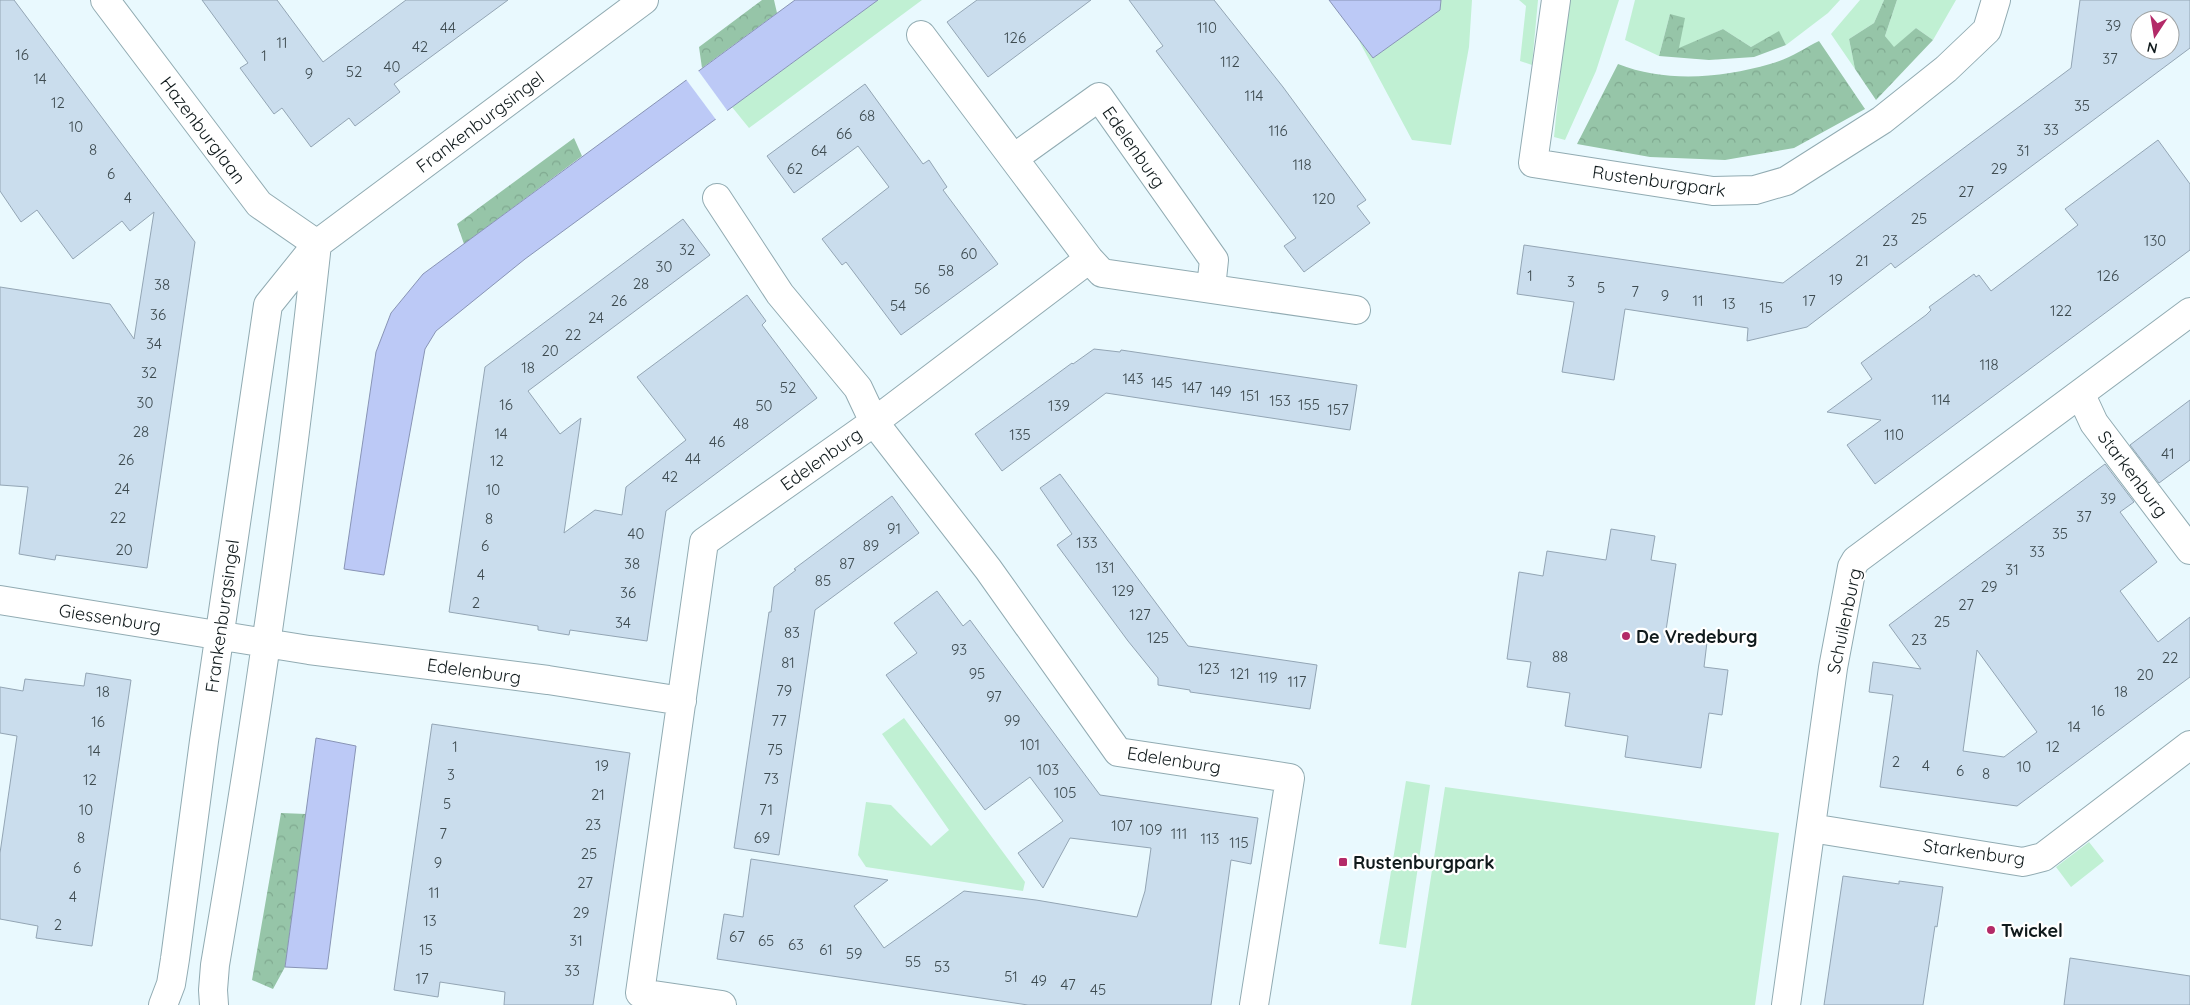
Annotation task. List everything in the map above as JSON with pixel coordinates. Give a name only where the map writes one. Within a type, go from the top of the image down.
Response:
[{"type":"street","name":"Hazenburglaan","points":[[105,0],[259,204],[317,244]]},
{"type":"street","name":"Frankenburgsingel","points":[[163,1005],[175,959],[219,636],[268,305],[317,244],[644,0]]},
{"type":"street","name":"Rustenburgpark","points":[[1556,0],[1533,163],[1713,191],[1756,190],[1786,181],[1882,120],[1946,69],[1987,30],[1996,0]]},
{"type":"street","points":[[921,35],[1089,259],[1102,273],[1356,310]]},
{"type":"street","name":"Edelenburg","points":[[1014,158],[1099,97],[1214,260],[1211,288]]},
{"type":"street","name":"Edelenburg","points":[[717,198],[780,294],[858,388],[874,422],[988,569],[1118,752],[1290,778],[1254,1005]]},
{"type":"street","points":[[214,1005],[215,965],[266,642],[307,339],[317,244]]},
{"type":"street","name":"Edelenburg","points":[[722,1005],[640,993],[704,542],[874,422],[1089,259]]},
{"type":"street","name":"Schuilenburg","points":[[1786,1005],[1833,668],[1852,567],[1862,556],[2081,395],[2190,312]]},
{"type":"street","name":"Starkenburg","points":[[2081,395],[2094,423],[2190,550]]},
{"type":"street","name":"Giessenburg","points":[[0,600],[266,642]]},
{"type":"street","name":"Edelenburg","points":[[266,642],[309,650],[548,680],[682,701]]},
{"type":"street","name":"Starkenburg","points":[[1811,828],[2023,862],[2034,860],[2042,857],[2190,745]]},
{"type":"green space","points":[[762,0],[774,0],[777,13],[702,68],[699,47]]},
{"type":"green space","points":[[878,0],[922,0],[749,128],[732,107]]},
{"type":"green space","points":[[1441,0],[1472,0],[1469,47],[1451,145],[1412,140],[1357,37],[1373,58],[1440,10]]},
{"type":"green space","points":[[1519,0],[1538,0],[1532,65],[1520,61],[1526,6]]},
{"type":"green space","points":[[1568,0],[1619,0],[1596,71],[1565,140],[1554,137]]},
{"type":"green space","points":[[1635,0],[1840,0],[1828,13],[1786,45],[1779,32],[1751,47],[1723,29],[1678,49],[1670,14],[1659,56],[1625,40]]},
{"type":"green space","points":[[1860,0],[1884,0],[1874,23],[1849,39],[1855,69],[1831,34]]},
{"type":"green space","points":[[1884,0],[1897,0],[1885,36],[1894,47],[1916,28],[1933,40],[1876,100],[1855,69],[1849,39],[1874,23]]},
{"type":"green space","points":[[1897,0],[1956,0],[1933,40],[1916,28],[1894,48],[1885,36]]},
{"type":"green space","points":[[1670,14],[1685,18],[1679,48],[1723,29],[1751,47],[1779,31],[1786,45],[1754,57],[1709,60],[1659,56]]},
{"type":"green space","points":[[1819,41],[1865,109],[1794,148],[1725,160],[1650,157],[1577,144],[1618,64],[1655,74],[1675,76],[1733,73],[1776,62]]},
{"type":"green space","points":[[574,138],[582,156],[464,244],[457,224]]},
{"type":"green space","points":[[904,718],[1025,882],[1023,891],[866,867],[858,855],[866,802],[891,805],[931,846],[949,830],[882,734]]},
{"type":"green space","points":[[1406,781],[1430,785],[1406,948],[1379,944]]},
{"type":"green space","points":[[1445,787],[1779,833],[1755,1005],[1411,1005]]},
{"type":"green space","points":[[281,813],[306,814],[285,967],[273,989],[252,980]]},
{"type":"green space","points":[[2089,842],[2104,861],[2071,887],[2056,867]]},
{"type":"water","points":[[795,0],[878,0],[525,259],[436,331],[425,349],[384,575],[344,569],[376,352],[391,313],[423,274]]},
{"type":"water","points":[[1329,0],[1441,0],[1440,10],[1373,58]]},
{"type":"water","points":[[316,738],[356,746],[327,969],[285,967]]},
{"type":"pier","points":[[697,69],[729,113],[717,121],[685,78]]},
{"type":"building","points":[[0,0],[14,0],[195,242],[147,568],[56,555],[55,560],[19,554],[28,487],[0,485],[0,287],[110,304],[134,339],[154,212],[130,231],[122,221],[73,259],[37,210],[21,222],[0,191]]},
{"type":"building","points":[[202,0],[277,0],[323,62],[406,0],[508,0],[394,84],[400,92],[355,126],[349,118],[311,147],[282,108],[274,114],[240,68],[248,63]]},
{"type":"building","points":[[977,0],[1091,0],[988,77],[947,22]]},
{"type":"building","points":[[1129,0],[1214,0],[1283,87],[1366,200],[1357,206],[1370,223],[1304,272],[1284,246],[1296,238],[1156,51],[1163,46]]},
{"type":"building","points":[[2080,0],[2190,0],[2190,48],[2180,55],[2180,10],[2130,10],[2130,60],[2174,60],[1895,268],[1891,263],[1807,327],[1747,341],[1748,328],[1625,309],[1614,380],[1562,372],[1574,302],[1517,294],[1524,245],[1783,283],[2071,68]]},
{"type":"building","points":[[865,84],[923,164],[929,160],[947,187],[943,190],[998,264],[901,335],[846,262],[842,265],[822,239],[889,187],[858,146],[794,193],[767,156]]},
{"type":"building","points":[[2158,140],[2190,184],[2190,250],[1875,484],[1847,445],[1881,420],[1827,412],[1872,379],[1861,363],[1926,315],[1931,310],[1929,307],[1974,274],[1976,277],[1979,275],[1991,291],[2078,225],[2065,209]]},
{"type":"building","points":[[683,219],[710,255],[528,391],[560,434],[581,418],[564,533],[595,510],[622,515],[626,487],[686,440],[637,377],[747,295],[766,321],[762,325],[817,398],[666,511],[647,641],[570,630],[569,635],[538,630],[538,626],[449,612],[485,367]]},
{"type":"building","points":[[1094,349],[1120,352],[1121,350],[1357,385],[1350,430],[1106,393],[1002,471],[975,434]]},
{"type":"building","points":[[2190,400],[2190,460],[2159,483],[2130,445]]},
{"type":"building","points":[[2105,464],[2134,502],[2120,512],[2157,562],[2120,591],[2158,642],[2190,617],[2190,677],[2017,806],[1880,787],[1893,695],[1869,692],[1873,662],[1921,669],[1889,625]],"holes":[[[1977,650],[2037,732],[2004,757],[1963,751]]]},
{"type":"building","points":[[1060,474],[1188,646],[1317,665],[1310,709],[1190,692],[1190,690],[1158,685],[1158,678],[1128,641],[1057,545],[1072,534],[1040,488]]},
{"type":"building","points":[[892,496],[919,533],[815,610],[779,855],[734,848],[774,587],[796,570],[794,569]]},
{"type":"building","points":[[1611,529],[1655,536],[1651,560],[1676,564],[1665,637],[1707,642],[1704,667],[1728,670],[1722,715],[1709,713],[1701,768],[1625,757],[1628,736],[1565,726],[1570,693],[1527,687],[1531,662],[1507,659],[1519,572],[1543,576],[1547,551],[1606,560]]},
{"type":"building","points":[[937,591],[963,626],[970,620],[1100,795],[1258,818],[1251,864],[1231,860],[1211,1005],[1028,1005],[717,959],[724,914],[743,917],[751,859],[888,880],[854,906],[884,948],[964,891],[1036,900],[1137,917],[1145,891],[1151,848],[1070,838],[1043,888],[1018,853],[1063,821],[1030,777],[985,810],[886,675],[917,653],[894,623]]},
{"type":"building","points":[[86,673],[131,680],[92,946],[36,938],[38,926],[0,919],[0,853],[17,736],[0,733],[0,687],[23,691],[25,679],[84,686]]},
{"type":"building","points":[[432,724],[630,753],[593,1005],[504,1005],[505,992],[440,982],[438,997],[394,990]]},
{"type":"building","points":[[1843,876],[1899,884],[1899,881],[1943,887],[1923,1005],[1824,1005]]},
{"type":"building","points":[[2070,958],[2190,976],[2190,1005],[2064,1005]]},
{"type":"place","name":"De Vredeburg","points":[[1626,636]]},
{"type":"place","name":"Rustenburgpark","points":[[1343,862]]},
{"type":"place","name":"Twickel","points":[[1991,930]]}]
